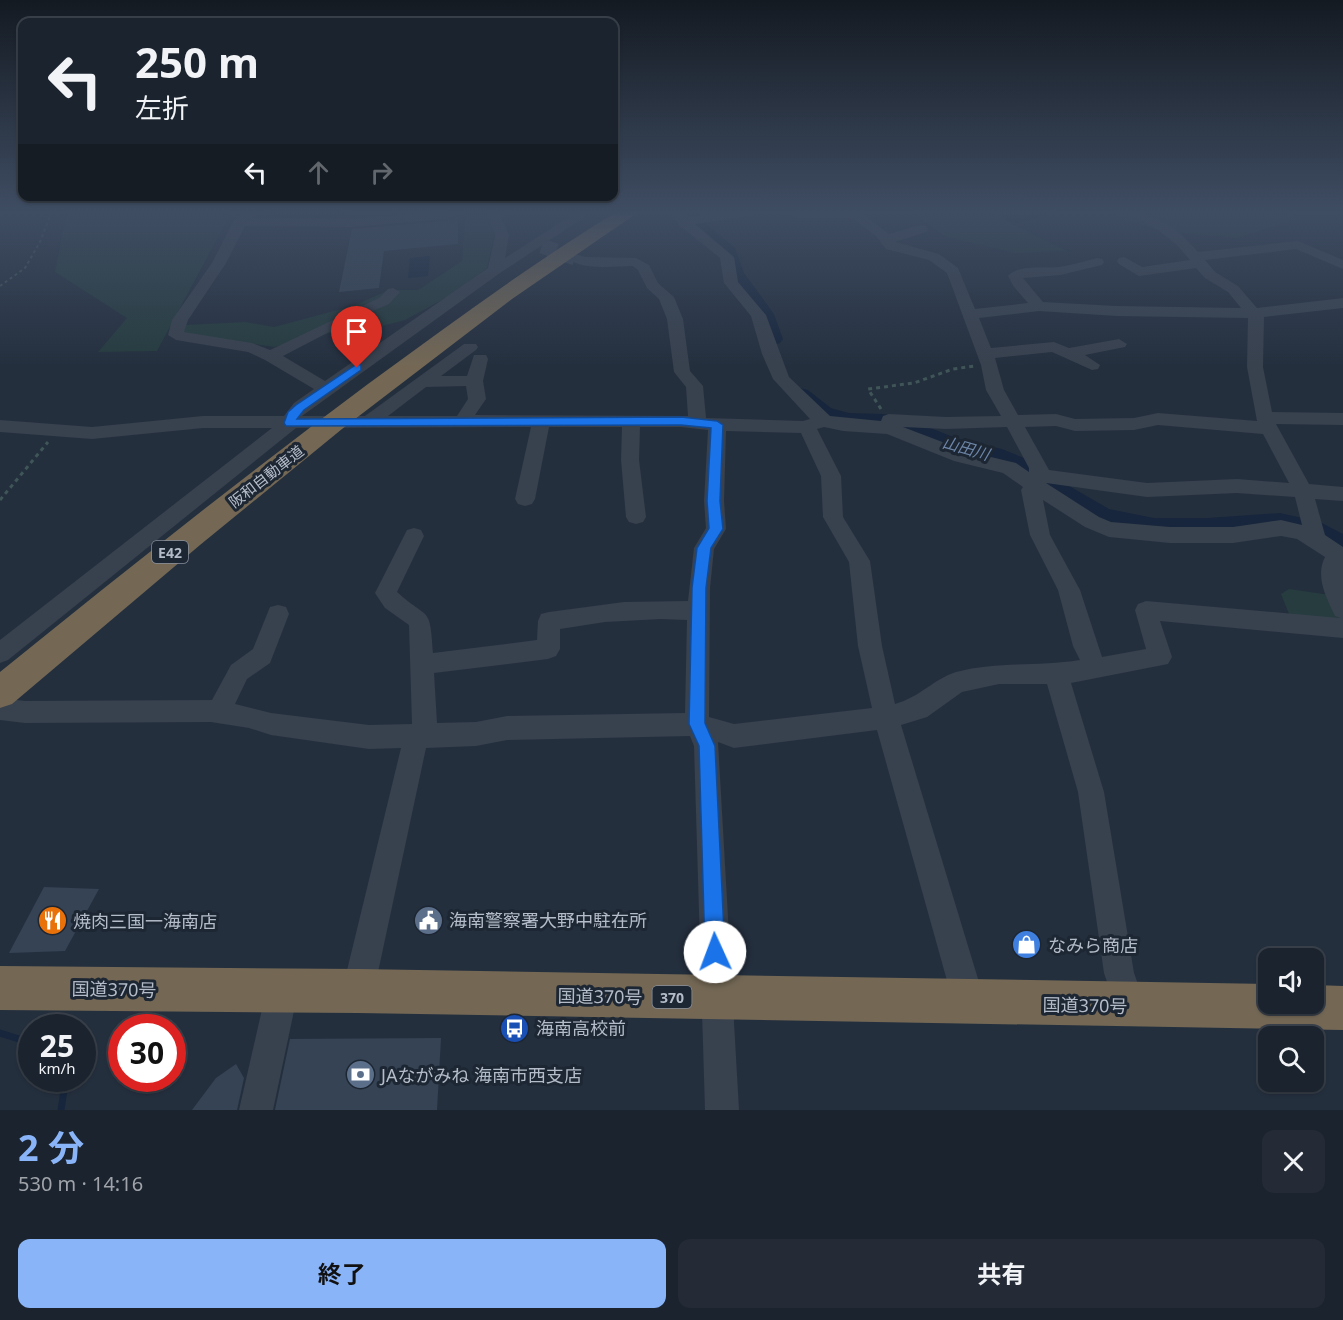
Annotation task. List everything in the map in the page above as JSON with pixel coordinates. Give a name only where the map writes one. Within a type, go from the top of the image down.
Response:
[{"type":"highway","name":"阪和自動車道","points":[[0,693],[339,411],[479,300],[535,263]]},
{"type":"highway","name":"阪和自動車道","points":[[0,669],[174,530],[339,411],[553,263]]},
{"type":"highway","name":"国道370号","points":[[0,988],[358,991],[1343,1008]]},
{"type":"street","points":[[219,263],[180,320],[176,334],[237,344],[271,356],[339,411]]},
{"type":"street","points":[[495,270],[496,263]]},
{"type":"street","points":[[339,411],[495,270],[507,263]]},
{"type":"street","points":[[636,263],[644,268],[652,285],[666,297],[675,319],[682,372],[694,386],[708,424],[716,529],[704,548],[699,611],[697,724],[707,746],[722,1110]]},
{"type":"street","points":[[728,263],[731,283],[758,315],[770,354],[781,379],[805,405],[816,423],[831,476],[833,517],[859,561],[870,646],[886,718],[969,1002]]},
{"type":"street","points":[[943,263],[953,271],[987,360],[995,390],[1039,468],[1031,490],[1040,535],[1069,590],[1085,646],[1095,668]]},
{"type":"street","points":[[1039,306],[1019,284],[1015,276],[1065,275],[1095,263]]},
{"type":"street","points":[[1126,263],[1139,272],[1199,263],[1255,263]]},
{"type":"street","points":[[1199,263],[1210,275],[1233,289],[1254,313],[1255,367],[1266,423],[1303,491],[1316,539]]},
{"type":"street","points":[[271,356],[351,315],[384,301],[393,291],[374,299],[340,306]]},
{"type":"street","points":[[970,314],[1039,306],[1117,311],[1254,313],[1343,303]]},
{"type":"street","points":[[1069,353],[1119,344]]},
{"type":"street","points":[[987,360],[1047,347],[1060,349],[1092,365]]},
{"type":"street","points":[[0,426],[92,433],[203,422],[290,423],[339,411],[422,382],[475,353],[474,381],[477,399],[463,421]]},
{"type":"street","points":[[422,382],[474,381]]},
{"type":"street","points":[[0,653],[201,491],[290,423],[296,411],[339,411],[463,421],[631,421],[708,424],[889,424],[1056,420],[1075,425],[1134,424],[1158,419],[1266,423],[1343,420]]},
{"type":"street","points":[[525,499],[541,421]]},
{"type":"street","points":[[631,421],[630,446],[636,517]]},
{"type":"street","points":[[889,424],[961,456],[1009,468],[1036,480],[1092,522],[1109,529],[1180,535],[1233,535],[1281,528],[1301,532],[1316,539],[1340,556],[1332,561],[1335,595],[1343,610]]},
{"type":"street","points":[[1036,480],[1147,490],[1237,486],[1343,494]]},
{"type":"street","points":[[358,991],[421,737],[420,622],[415,614],[390,599],[386,592],[389,581],[411,549],[414,536]]},
{"type":"street","points":[[422,664],[548,650],[549,621],[607,611],[651,609],[699,611]]},
{"type":"street","points":[[0,709],[25,712],[218,712],[272,724],[369,737],[476,734],[507,728],[697,724],[734,736],[886,718],[918,709],[956,683],[999,674],[1056,674],[1160,657],[1146,610],[1343,628]]},
{"type":"street","points":[[218,712],[239,672],[262,656],[278,614]]},
{"type":"street","points":[[1056,674],[1091,792],[1119,973],[1130,1006]]},
{"type":"street","points":[[256,1110],[282,992]]},
{"type":"path","points":[[0,286],[25,268],[28,263]]},
{"type":"path","points":[[889,424],[868,389],[914,383],[987,360]]},
{"type":"path","points":[[0,501],[58,431]]},
{"type":"green space","points":[[57,263],[204,263],[157,351],[98,352],[127,318],[55,272]]},
{"type":"green space","points":[[459,263],[488,263],[487,268],[453,294],[405,320],[351,334],[338,331],[274,347],[182,333],[185,325],[245,322],[274,327],[353,306],[389,290],[418,290]]},
{"type":"green space","points":[[1289,589],[1330,595],[1342,626],[1291,619],[1281,594]]},
{"type":"water","points":[[410,263],[429,263],[428,276],[408,278]]},
{"type":"building","points":[[345,263],[382,263],[379,288],[339,292]]},
{"type":"building","points":[[44,887],[99,889],[65,951],[9,953]]},
{"type":"building","name":"JAながみね 海南市西支店","points":[[441,1038],[437,1110],[275,1110],[290,1039]]},
{"type":"building","points":[[236,1064],[244,1078],[237,1110],[192,1110],[216,1078]]},
{"type":"waterway","name":"山田川","points":[[732,263],[735,273],[764,314],[773,339]]},
{"type":"waterway","name":"山田川","points":[[800,395],[823,413],[848,421],[883,422],[905,426],[950,445],[993,455],[1027,469],[1050,486],[1102,517],[1154,528],[1207,528],[1280,523],[1311,529],[1343,546]]},
{"type":"waterway","points":[[0,1033],[18,1039]]},
{"type":"waterway","points":[[61,1110],[64,1092]]},
{"type":"place","name":"海南警察署大野中駐在所","points":[[428,920]]},
{"type":"place","name":"焼肉三国一海南店","points":[[52,921]]},
{"type":"place","name":"なみら商店","points":[[1027,945]]},
{"type":"place","name":"海南高校前","points":[[515,1028]]},
{"type":"place","name":"JAながみね 海南市西支店","points":[[360,1075]]},
{"type":"route","points":[[357,368],[300,407],[292,415],[290,423],[681,421],[717,425],[714,501],[716,529],[704,548],[699,588],[697,724],[707,746],[715,952]]}]
